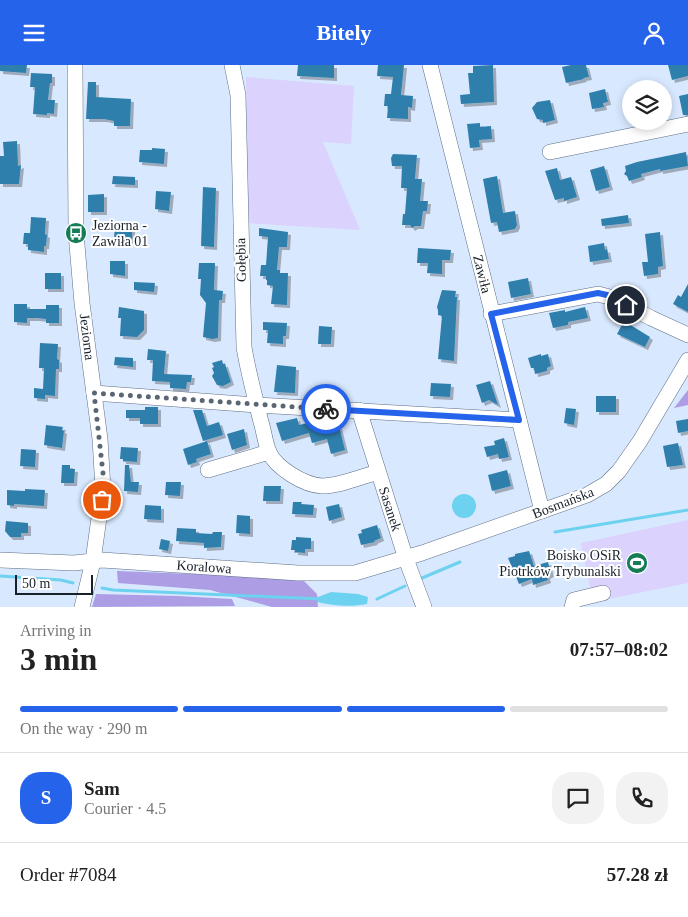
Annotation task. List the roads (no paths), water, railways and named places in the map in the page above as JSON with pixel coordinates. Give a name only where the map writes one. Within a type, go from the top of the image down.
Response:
[{"type":"street","name":"Jeziorna","points":[[75,65],[76,233],[103,489],[93,561],[82,607]]},
{"type":"street","name":"Gołębia","points":[[232,65],[238,95],[242,327],[248,373],[269,453]]},
{"type":"street","name":"Zawiła","points":[[430,65],[542,511]]},
{"type":"street","points":[[550,152],[688,123]]},
{"type":"street","points":[[491,314],[598,293],[613,298],[688,335]]},
{"type":"street","name":"Bosmańska","points":[[406,559],[594,492],[613,477],[640,441],[688,360]]},
{"type":"street","points":[[94,393],[257,405],[519,420]]},
{"type":"street","name":"Sasanek","points":[[359,410],[406,559],[424,607]]},
{"type":"street","points":[[208,469],[269,453],[279,465],[296,478],[312,485],[330,485],[378,472]]},
{"type":"street","name":"Koralowa","points":[[0,560],[74,563],[93,561],[342,574],[364,571],[406,559]]},
{"type":"street","points":[[573,603],[603,593]]},
{"type":"water","points":[[464,494],[473,497],[476,506],[473,515],[464,518],[455,515],[452,506],[455,497]]},
{"type":"water","points":[[331,592],[358,594],[368,597],[367,604],[342,606],[317,602],[318,597]]},
{"type":"waterway","points":[[555,532],[688,510]]},
{"type":"waterway","points":[[422,578],[460,562]]},
{"type":"waterway","points":[[0,576],[61,580],[73,583]]},
{"type":"waterway","points":[[377,599],[405,586]]},
{"type":"waterway","points":[[102,588],[321,599]]},
{"type":"place","name":"Jeziorna - Zawiła 01","points":[[76,233]]},
{"type":"place","name":"Boisko OSiR Piotrków Trybunalski","points":[[637,563]]}]
